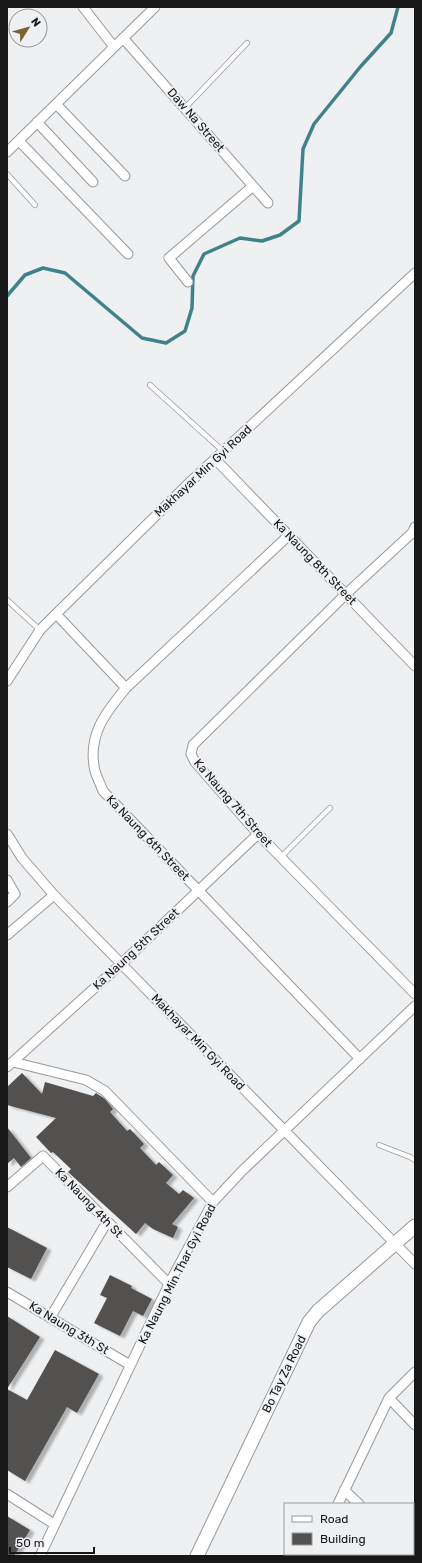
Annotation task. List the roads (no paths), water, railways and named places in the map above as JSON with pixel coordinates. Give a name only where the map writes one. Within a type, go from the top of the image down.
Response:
[{"type":"main road","name":"Bo Tay Za Road","points":[[196,1556],[309,1322],[318,1311],[415,1226]]},
{"type":"street","points":[[83,7],[114,47]]},
{"type":"street","points":[[7,152],[155,7]]},
{"type":"street","name":"Daw Na Street","points":[[123,38],[268,203]]},
{"type":"street","points":[[56,104],[125,176]]},
{"type":"street","points":[[37,122],[93,182]]},
{"type":"street","points":[[18,141],[128,254]]},
{"type":"street","points":[[188,282],[169,258],[253,186]]},
{"type":"street","name":"Makhayar Min Gyi Road","points":[[7,681],[40,630],[56,614],[215,458],[415,274]]},
{"type":"street","name":"Ka Naung 8th Street","points":[[215,458],[415,666]]},
{"type":"street","name":"Ka Naung 7th Street","points":[[415,527],[412,533],[346,594],[193,745],[191,754],[195,762],[258,834],[415,994]]},
{"type":"street","name":"Ka Naung 6th Street","points":[[289,535],[126,688],[111,706],[98,726],[93,755],[96,772],[103,791],[360,1059]]},
{"type":"street","points":[[56,614],[126,688]]},
{"type":"street","name":"Makhayar Min Gyi Road","points":[[7,834],[22,858],[54,895],[415,1264]]},
{"type":"street","name":"Ka Naung 5th Street","points":[[10,1065],[121,964],[258,834]]},
{"type":"street","points":[[7,880],[16,894],[7,902]]},
{"type":"street","points":[[7,934],[54,895]]},
{"type":"street","name":"Ka Naung Min Thar Gyi Road","points":[[40,1556],[169,1284],[213,1202],[242,1172],[415,1006]]},
{"type":"street","name":"Ka Naung 5th Street","points":[[10,1065],[86,1080],[105,1091],[213,1202]]},
{"type":"street","name":"Ka Naung 4th St","points":[[7,1187],[43,1156],[169,1284]]},
{"type":"street","points":[[50,1318],[107,1222]]},
{"type":"street","name":"Ka Naung 3th St","points":[[7,1292],[130,1365]]},
{"type":"street","points":[[338,1503],[389,1398],[415,1372]]},
{"type":"street","points":[[389,1398],[415,1425]]},
{"type":"street","points":[[344,1490],[358,1503]]},
{"type":"street","points":[[7,1494],[54,1524]]},
{"type":"lane","points":[[185,108],[247,43]]},
{"type":"lane","points":[[7,174],[35,205]]},
{"type":"lane","points":[[150,385],[223,451]]},
{"type":"lane","points":[[7,600],[40,630]]},
{"type":"lane","points":[[281,857],[330,808]]},
{"type":"lane","points":[[379,1145],[415,1160]]},
{"type":"waterway","points":[[7,296],[25,275],[43,268],[65,273],[142,338],[166,343],[185,331],[192,308],[193,276],[204,254],[240,238],[262,241],[280,235],[299,221],[303,149],[314,124],[361,66],[391,33],[398,7]]}]
